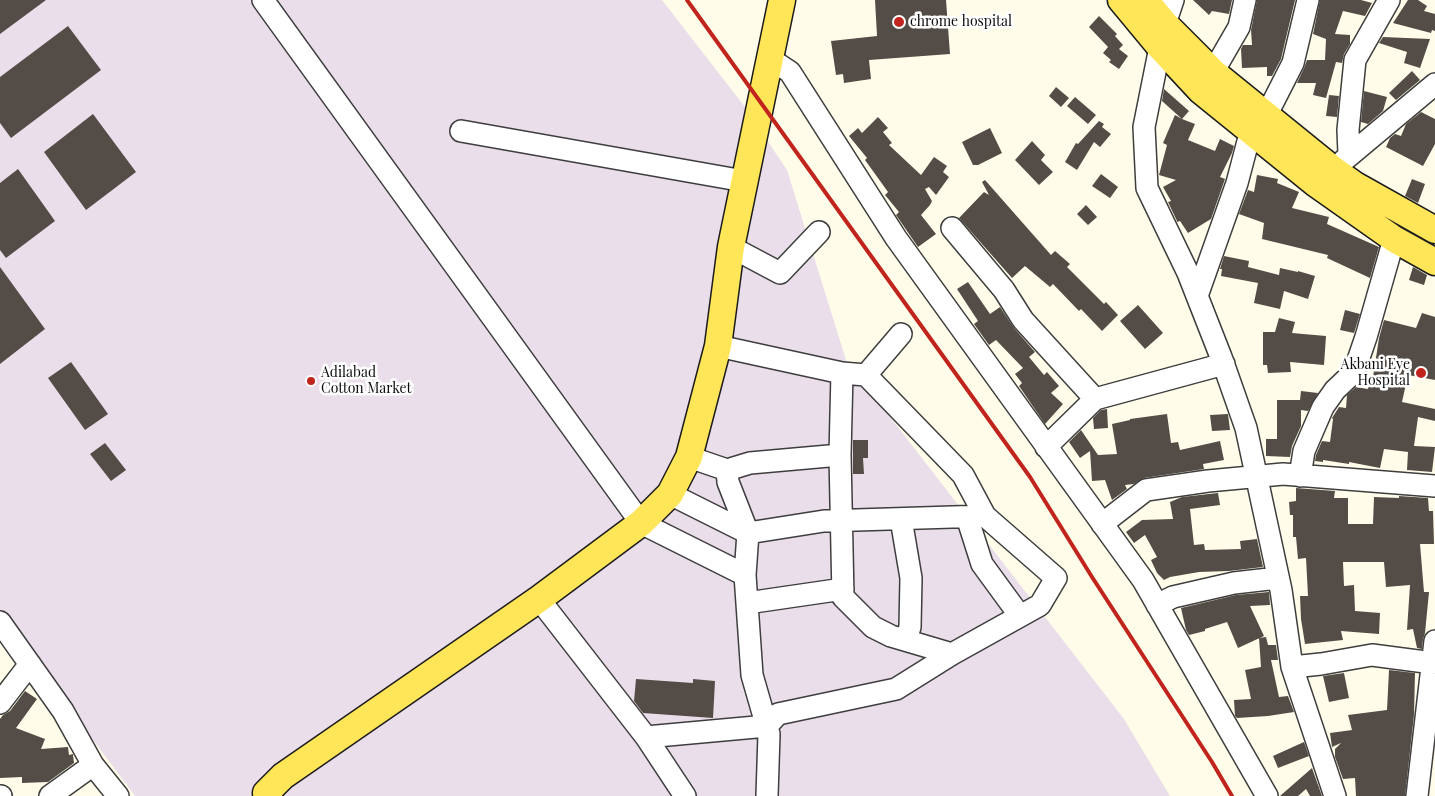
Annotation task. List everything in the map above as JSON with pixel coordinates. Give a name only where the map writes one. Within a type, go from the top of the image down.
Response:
[{"type":"main road","points":[[265,795],[283,776],[539,598],[641,523],[670,494],[689,457],[718,346],[731,247],[782,0]]},
{"type":"main road","points":[[1121,0],[1166,24],[1202,91],[1259,122],[1342,162],[1369,193],[1435,230]]},
{"type":"main road","points":[[1145,0],[1316,184],[1394,239],[1435,262]]},
{"type":"street","points":[[263,0],[641,523],[745,575]]},
{"type":"street","points":[[1213,72],[1239,27],[1245,0]]},
{"type":"street","points":[[1197,296],[1259,122],[1293,63],[1308,0]]},
{"type":"street","points":[[1342,162],[1348,130],[1355,60],[1389,0]]},
{"type":"street","points":[[1166,24],[1144,127],[1147,188],[1188,273],[1224,364],[1246,428],[1278,578],[1292,667],[1335,796]]},
{"type":"street","points":[[769,58],[790,72],[896,238],[1143,580],[1267,796]]},
{"type":"street","points":[[1342,162],[1427,101],[1435,84]]},
{"type":"street","points":[[460,130],[744,181]]},
{"type":"street","points":[[952,228],[1004,290],[1023,320],[1095,399]]},
{"type":"street","points":[[731,247],[780,273],[818,232]]},
{"type":"street","points":[[1300,476],[1304,451],[1323,407],[1335,390],[1354,372],[1394,239]]},
{"type":"street","points":[[866,375],[901,334]]},
{"type":"street","points":[[718,346],[842,373],[866,375],[963,475],[976,516],[982,564],[1020,616]]},
{"type":"street","points":[[1046,447],[1095,399],[1224,364]]},
{"type":"street","points":[[842,373],[840,454],[843,596],[873,627],[891,636],[952,654]]},
{"type":"street","points":[[689,457],[727,470],[750,463],[840,454]]},
{"type":"street","points":[[727,470],[728,482],[748,533],[745,575],[752,676],[769,734],[767,796]]},
{"type":"street","points":[[1102,524],[1146,490],[1208,481],[1283,474],[1435,486]]},
{"type":"street","points":[[646,737],[767,726],[778,714],[896,689],[952,654],[1040,605],[1056,578],[976,516],[824,521],[748,533],[670,494]]},
{"type":"street","points":[[901,519],[911,578],[910,627],[906,640]]},
{"type":"street","points":[[1157,604],[1173,597],[1234,583],[1278,578]]},
{"type":"street","points":[[747,603],[843,590]]},
{"type":"street","points":[[539,598],[646,737],[685,796]]},
{"type":"street","points":[[0,622],[63,711],[93,765],[118,796]]},
{"type":"street","points":[[1417,796],[1435,641]]},
{"type":"street","points":[[1292,667],[1372,655],[1433,663]]},
{"type":"street","points":[[3,694],[30,664]]},
{"type":"street","points":[[50,796],[93,765]]},
{"type":"shaded area","points":[[0,0],[662,0],[745,107],[787,170],[846,360],[1124,719],[1170,796],[135,796],[0,616]]},
{"type":"building","points":[[0,0],[46,0],[0,34]]},
{"type":"building","points":[[875,0],[946,0],[950,54],[869,60],[871,79],[844,83],[843,74],[836,75],[831,41],[877,36]]},
{"type":"building","points":[[1193,0],[1232,0],[1229,14],[1212,11],[1209,15]]},
{"type":"building","points":[[1257,0],[1295,0],[1281,59],[1272,76],[1267,76],[1267,67],[1242,68],[1241,49],[1243,45],[1252,45],[1251,30]]},
{"type":"building","points":[[1320,0],[1361,0],[1372,3],[1365,16],[1343,11],[1335,34],[1350,35],[1350,44],[1344,54],[1342,63],[1336,62],[1326,98],[1313,95],[1316,83],[1297,83],[1307,60],[1325,60],[1326,39],[1313,34]]},
{"type":"building","points":[[1408,0],[1418,0],[1427,6],[1424,11],[1435,14],[1435,31],[1432,30],[1431,33],[1393,23]]},
{"type":"building","points":[[1099,16],[1117,34],[1115,36],[1123,45],[1119,49],[1128,56],[1119,69],[1109,62],[1111,60],[1103,53],[1108,47],[1089,27]]},
{"type":"building","points":[[68,26],[101,70],[11,138],[0,123],[0,77]]},
{"type":"building","points":[[1383,37],[1430,39],[1420,68],[1404,63],[1407,52],[1379,43]]},
{"type":"building","points":[[1412,71],[1420,80],[1396,100],[1389,93]]},
{"type":"building","points":[[1056,87],[1069,98],[1061,107],[1049,96]]},
{"type":"building","points":[[1164,89],[1189,111],[1182,119],[1162,101]]},
{"type":"building","points":[[1364,91],[1387,97],[1383,111],[1368,124],[1361,122]]},
{"type":"building","points":[[1329,95],[1339,96],[1337,117],[1326,116]]},
{"type":"building","points":[[1075,97],[1096,115],[1088,124],[1067,106]]},
{"type":"building","points":[[1421,112],[1435,119],[1435,144],[1423,166],[1386,147],[1390,138],[1395,134],[1401,136],[1406,124]]},
{"type":"building","points":[[93,114],[136,172],[86,210],[44,152]]},
{"type":"building","points":[[1175,115],[1195,124],[1188,140],[1215,151],[1220,139],[1234,146],[1220,177],[1225,179],[1211,219],[1188,233],[1180,221],[1177,222],[1168,202],[1171,201],[1163,187],[1176,180],[1159,175],[1167,145],[1163,143]]},
{"type":"building","points":[[878,117],[888,128],[883,132],[892,143],[889,145],[921,175],[934,157],[947,166],[943,172],[949,177],[936,195],[929,187],[925,189],[932,201],[921,215],[936,234],[918,247],[896,215],[899,212],[885,195],[888,192],[865,160],[867,158],[849,136],[858,128],[862,133]]},
{"type":"building","points":[[1099,121],[1104,124],[1102,127],[1111,134],[1100,147],[1094,142],[1077,170],[1065,162],[1076,143],[1078,144]]},
{"type":"building","points":[[990,128],[1002,153],[978,165],[973,165],[962,142]]},
{"type":"building","points":[[1032,141],[1045,155],[1041,160],[1053,172],[1039,185],[1015,160]]},
{"type":"building","points":[[18,169],[55,221],[6,258],[0,250],[0,183]]},
{"type":"building","points":[[1101,174],[1118,187],[1110,198],[1092,186]]},
{"type":"building","points":[[1257,175],[1278,179],[1277,183],[1299,192],[1292,208],[1329,217],[1327,224],[1379,247],[1370,278],[1327,258],[1328,255],[1262,239],[1264,223],[1239,214],[1248,190],[1254,192]]},
{"type":"building","points":[[1412,179],[1425,184],[1418,203],[1405,196]]},
{"type":"building","points":[[985,180],[1051,255],[1055,251],[1070,264],[1067,267],[1104,304],[1106,302],[1118,315],[1102,331],[1053,284],[1050,287],[1025,266],[1012,278],[959,218],[984,192],[989,195],[982,182]]},
{"type":"building","points":[[1086,205],[1097,217],[1088,225],[1077,214]]},
{"type":"building","points":[[1224,256],[1249,261],[1248,267],[1279,275],[1280,268],[1315,276],[1308,299],[1284,291],[1280,309],[1254,303],[1258,283],[1221,276],[1222,269],[1220,269]]},
{"type":"building","points":[[0,267],[45,329],[0,364]]},
{"type":"building","points":[[1413,267],[1427,275],[1424,285],[1409,280]]},
{"type":"building","points":[[968,282],[990,314],[1000,307],[1014,328],[1035,352],[1029,357],[1044,375],[1047,372],[1059,386],[1051,393],[1063,404],[1045,424],[1019,386],[1022,383],[1015,374],[1023,368],[996,340],[989,345],[974,324],[978,321],[957,289]]},
{"type":"building","points":[[1138,305],[1163,333],[1145,349],[1120,321]]},
{"type":"building","points":[[1345,310],[1360,314],[1354,333],[1340,330]]},
{"type":"building","points":[[1422,313],[1435,317],[1435,380],[1408,375],[1402,402],[1435,409],[1435,421],[1418,417],[1414,446],[1435,447],[1432,472],[1407,470],[1408,452],[1384,449],[1380,468],[1349,462],[1349,464],[1323,460],[1323,462],[1315,461],[1322,441],[1330,442],[1332,418],[1339,407],[1346,408],[1347,395],[1356,387],[1368,389],[1370,376],[1373,377],[1384,320],[1416,328]]},
{"type":"building","points":[[1279,318],[1295,322],[1292,333],[1326,336],[1324,365],[1290,362],[1291,372],[1268,373],[1267,365],[1263,365],[1263,332],[1275,332]]},
{"type":"building","points":[[71,362],[108,414],[85,430],[48,378]]},
{"type":"building","points":[[1301,391],[1318,393],[1308,411],[1301,410],[1301,426],[1292,446],[1290,457],[1266,456],[1266,439],[1277,439],[1277,400],[1300,400]]},
{"type":"building","points":[[1107,409],[1108,428],[1094,429],[1093,418],[1101,410]]},
{"type":"building","points":[[1167,414],[1171,443],[1178,442],[1180,450],[1220,441],[1224,460],[1203,464],[1204,469],[1144,478],[1134,484],[1125,485],[1127,489],[1112,500],[1105,480],[1092,481],[1090,451],[1080,458],[1069,442],[1081,430],[1098,455],[1117,454],[1112,424],[1130,419]]},
{"type":"building","points":[[1228,414],[1230,430],[1212,431],[1210,415]]},
{"type":"building","points":[[853,440],[868,440],[868,458],[863,458],[864,474],[853,474]]},
{"type":"building","points":[[105,443],[126,470],[111,481],[90,454]]},
{"type":"building","points":[[1296,488],[1335,491],[1334,498],[1348,498],[1348,524],[1373,524],[1374,497],[1428,498],[1429,511],[1433,511],[1434,544],[1420,544],[1424,592],[1429,592],[1422,649],[1417,648],[1413,629],[1407,630],[1410,585],[1386,587],[1384,562],[1343,562],[1344,586],[1354,585],[1355,611],[1380,613],[1379,634],[1341,631],[1343,640],[1305,644],[1300,596],[1308,596],[1306,558],[1298,559],[1296,537],[1293,537],[1293,515],[1290,515],[1289,502],[1296,501]]},
{"type":"building","points":[[1218,493],[1220,505],[1190,509],[1194,545],[1204,544],[1205,550],[1241,549],[1240,541],[1257,539],[1263,567],[1199,572],[1170,577],[1164,580],[1157,573],[1151,560],[1157,557],[1145,535],[1134,543],[1126,532],[1142,520],[1173,519],[1170,502],[1182,497]]},
{"type":"building","points":[[1269,592],[1270,605],[1250,606],[1264,636],[1238,648],[1227,622],[1189,635],[1186,630],[1181,608],[1236,595]]},
{"type":"building","points":[[1266,637],[1268,645],[1276,645],[1278,660],[1271,660],[1279,697],[1288,696],[1294,712],[1237,718],[1235,716],[1234,700],[1251,699],[1245,670],[1261,667],[1259,638]]},
{"type":"building","points":[[1389,670],[1415,673],[1414,715],[1405,796],[1356,796],[1355,778],[1343,779],[1335,757],[1335,749],[1341,743],[1332,747],[1330,733],[1352,730],[1348,715],[1387,710]]},
{"type":"building","points":[[1344,673],[1349,698],[1329,702],[1323,676]]},
{"type":"building","points":[[636,679],[693,683],[693,679],[715,681],[713,718],[643,713],[634,701]]},
{"type":"building","points":[[25,691],[37,699],[16,728],[45,739],[41,749],[68,747],[69,755],[73,754],[74,763],[48,782],[22,783],[22,777],[0,778],[0,719],[10,711]]},
{"type":"building","points":[[1304,742],[1309,756],[1278,768],[1273,756]]},
{"type":"building","points":[[1312,768],[1322,796],[1310,796],[1306,789],[1298,796],[1280,796]]},
{"type":"railway","points":[[687,0],[1030,477],[1232,796]]},
{"type":"place","name":"chrome hospital","points":[[899,22]]},
{"type":"place","name":"Akbani Eye Hospital","points":[[1421,373]]},
{"type":"place","name":"Adilabad Cotton Market","points":[[311,381]]}]
